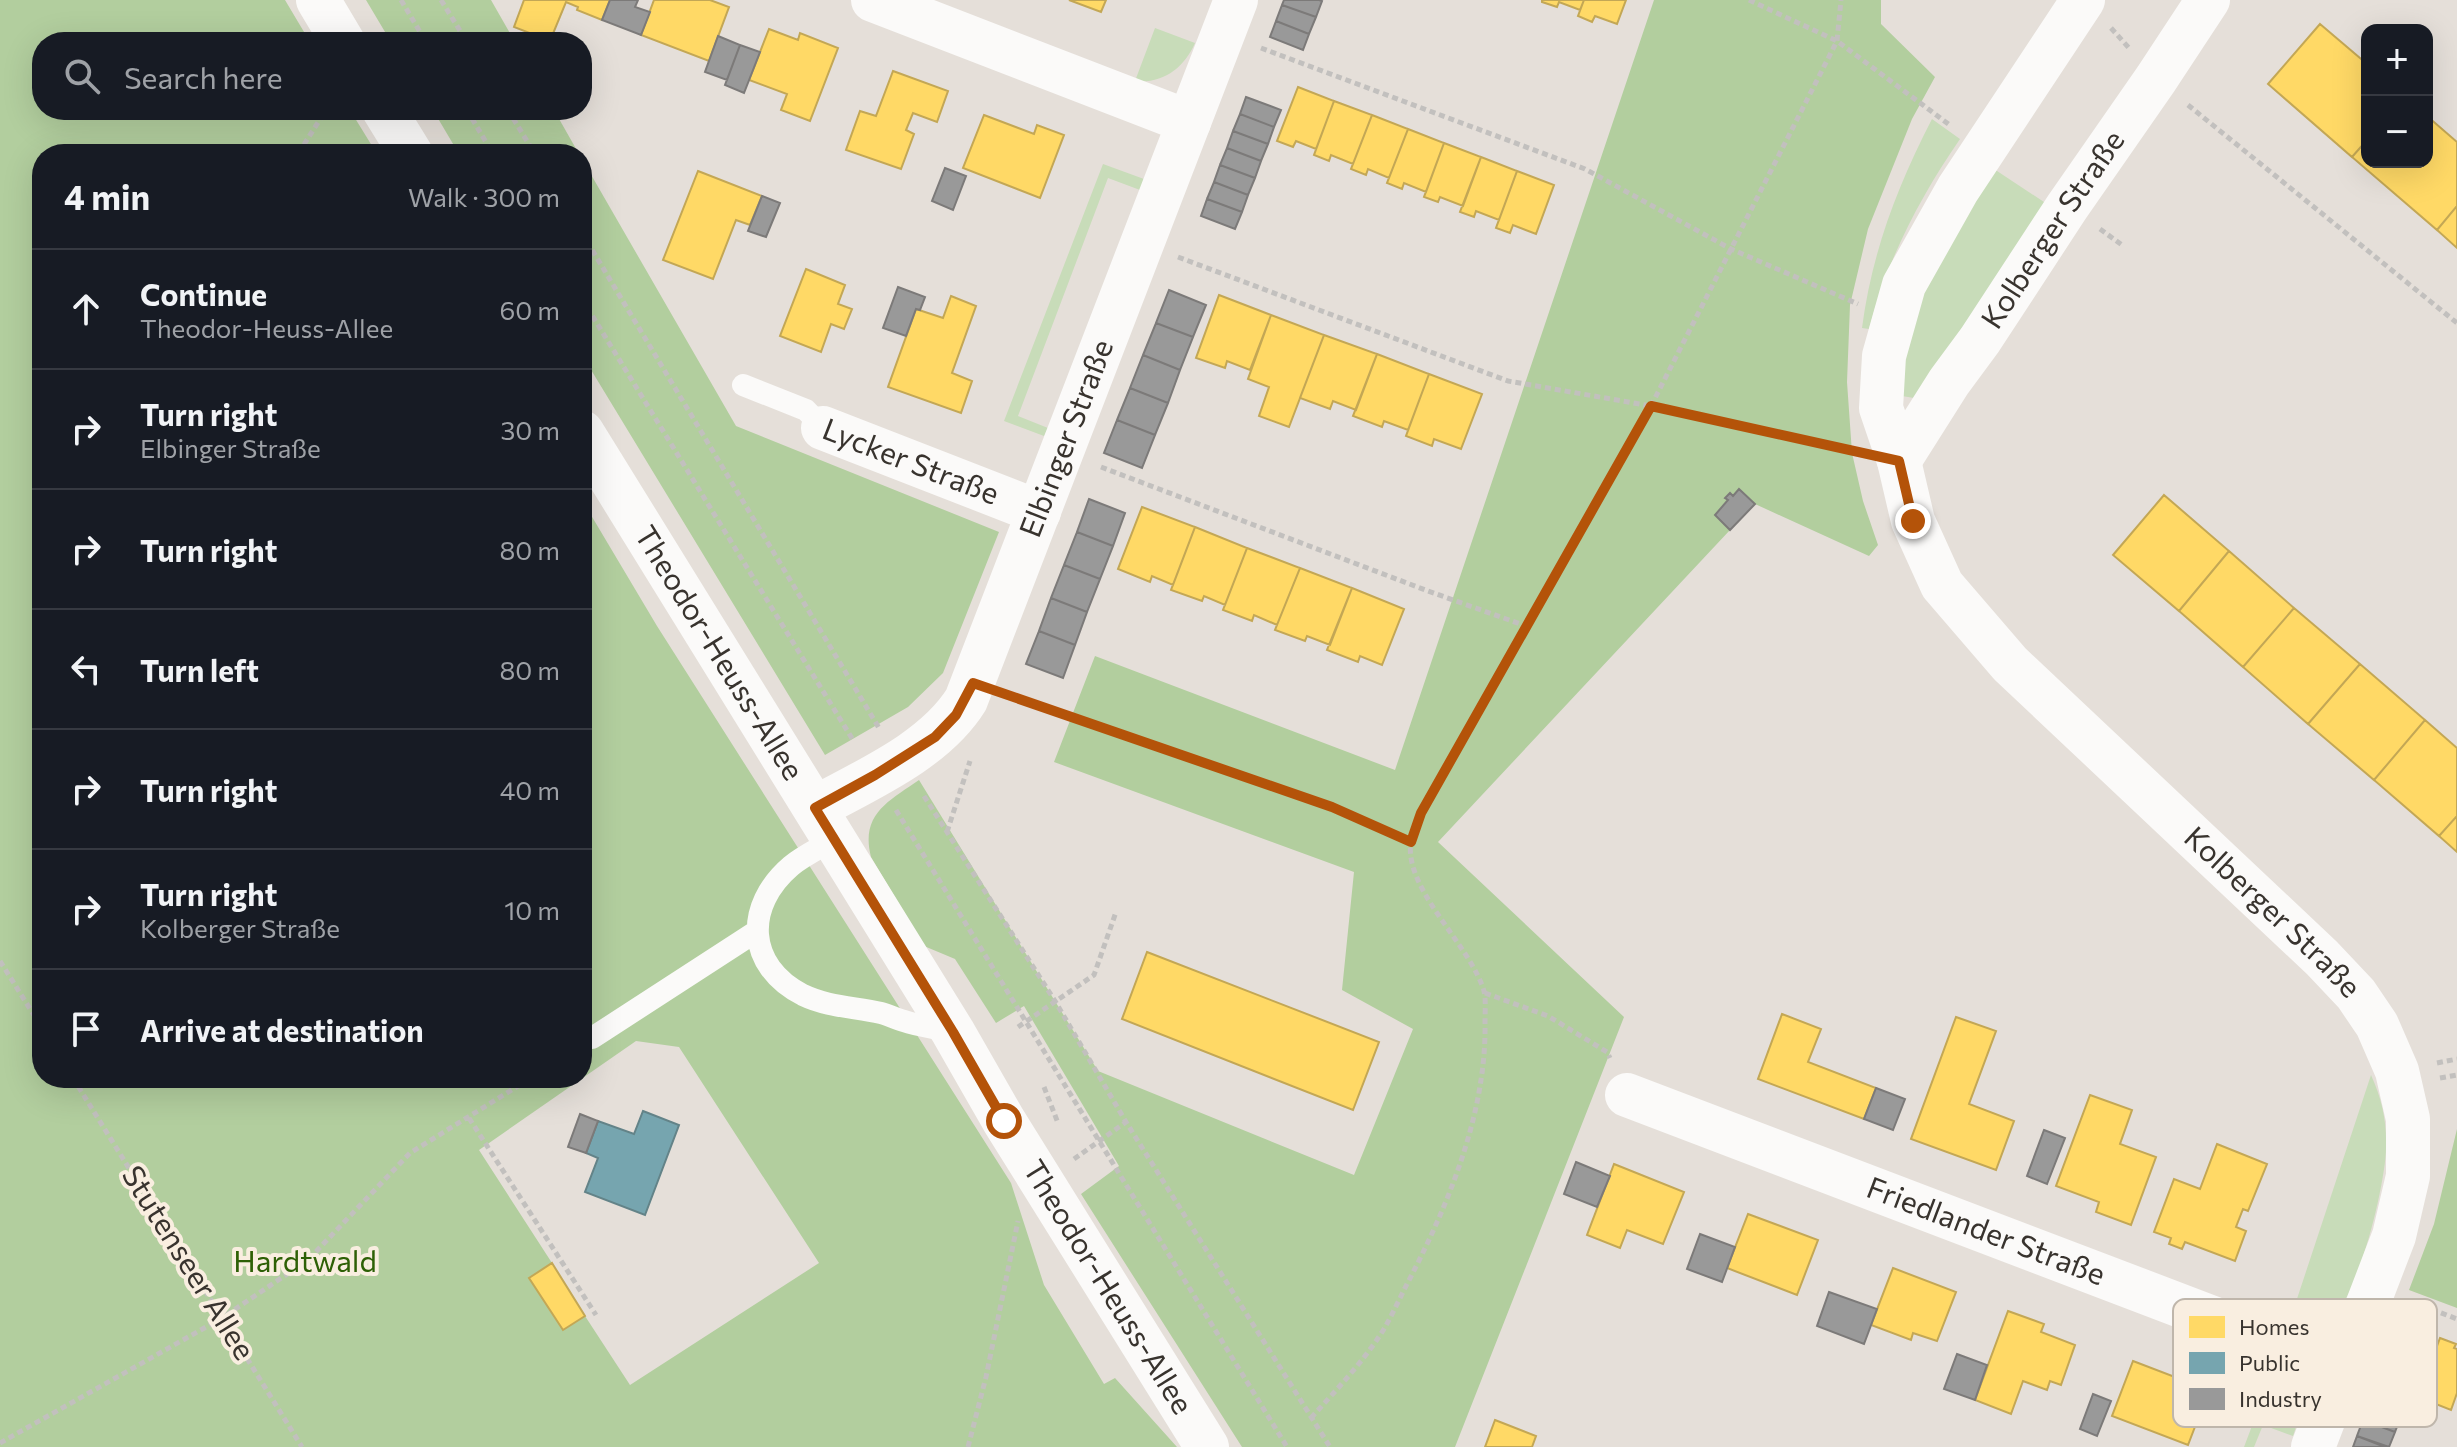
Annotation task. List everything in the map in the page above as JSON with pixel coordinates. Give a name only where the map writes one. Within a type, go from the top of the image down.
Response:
[{"type":"street","points":[[318,0],[337,32]]},
{"type":"street","points":[[873,0],[1189,122]]},
{"type":"street","name":"Kolberger Straße","points":[[1899,461],[1927,414],[2208,0]]},
{"type":"street","name":"Kolberger Straße","points":[[2094,11],[1983,150],[1934,229],[1904,285],[1884,356],[1881,408],[1899,461],[1913,521],[1942,585],[1976,628],[2010,664],[2322,958],[2356,994],[2377,1025],[2397,1071],[2408,1119],[2408,1176],[2394,1236],[2370,1299]]},
{"type":"street","name":"Elbinger Straße","points":[[824,824],[887,767],[935,737],[966,700],[1229,17]]},
{"type":"street","points":[[390,120],[405,144]]},
{"type":"street","name":"Lycker Straße","points":[[823,428],[1039,512]]},
{"type":"street","name":"Theodor-Heuss-Allee","points":[[592,448],[1207,1447]]},
{"type":"street","name":"Friedlander Straße","points":[[1627,1095],[2173,1303]]},
{"type":"street","name":"Kolberger Straße","points":[[2313,1447],[2321,1427]]},
{"type":"lane","name":"Lycker Straße","points":[[743,385],[806,410],[823,428]]},
{"type":"lane","points":[[824,824],[764,900],[757,931],[759,949],[770,969],[775,976],[803,995],[842,1008],[881,1013],[953,1032]]},
{"type":"lane","points":[[592,1038],[757,931]]},
{"type":"path","points":[[401,0],[420,32]]},
{"type":"path","points":[[441,0],[461,32]]},
{"type":"path","points":[[1749,0],[1837,41],[1983,150]]},
{"type":"path","points":[[1311,1418],[1384,1329],[1424,1253],[1463,1156],[1477,1098],[1486,1040],[1485,993],[1469,956],[1412,870],[1411,842],[1421,813],[1651,406],[1837,41],[1841,0]]},
{"type":"path","points":[[2094,11],[2156,79],[2457,323]]},
{"type":"path","points":[[1229,17],[1585,169],[1731,249],[1858,304]]},
{"type":"path","points":[[304,144],[320,120]]},
{"type":"path","points":[[473,120],[487,144]]},
{"type":"path","points":[[514,120],[529,144]]},
{"type":"path","points":[[2067,207],[2122,245]]},
{"type":"path","points":[[1142,244],[1508,381],[1651,406],[1899,461]]},
{"type":"path","points":[[592,250],[860,699],[887,767],[947,833],[1055,1001],[1126,1122],[1330,1447]]},
{"type":"path","points":[[592,314],[887,767],[1026,1022],[1287,1447]]},
{"type":"path","points":[[1062,452],[1526,626]]},
{"type":"path","points":[[973,683],[1332,807],[1411,842]]},
{"type":"path","points":[[947,833],[973,752]]},
{"type":"path","points":[[1018,1027],[1094,975],[1116,912]]},
{"type":"path","points":[[0,961],[32,1012]]},
{"type":"path","points":[[1485,993],[1548,1016],[1607,1052],[1627,1095]]},
{"type":"path","name":"Stutenseer Allee","points":[[79,1088],[302,1447]]},
{"type":"path","points":[[0,1443],[222,1318],[308,1260],[410,1153],[516,1088]]},
{"type":"path","points":[[469,1118],[596,1315]]},
{"type":"path","points":[[968,1447],[986,1377],[1019,1212]]},
{"type":"green space","name":"Hardtwald","points":[[0,0],[285,0],[304,32],[32,32],[32,120],[356,120],[371,144],[32,144],[32,1088],[568,1088],[479,1150],[552,1263],[530,1278],[563,1330],[585,1316],[630,1385],[819,1263],[679,1047],[636,1041],[592,1072],[592,517],[657,626],[1011,1183],[1044,1285],[1104,1384],[1115,1378],[1177,1447],[0,1447]]},
{"type":"green space","points":[[366,0],[491,0],[509,32],[385,32]]},
{"type":"green space","points":[[1654,0],[1881,0],[1881,24],[1935,77],[1912,119],[1868,229],[1850,305],[1847,382],[1852,453],[1863,501],[1878,545],[1869,556],[1755,504],[1739,489],[1726,498],[1728,500],[1715,515],[1730,530],[1438,842],[1624,1017],[1455,1447],[1242,1447],[1081,1194],[1119,1166],[1024,1006],[996,1023],[955,959],[924,946],[871,857],[869,842],[873,819],[888,802],[919,780],[1098,1071],[1354,1175],[1413,1029],[1342,990],[1354,872],[1054,762],[1095,656],[1395,770]]},
{"type":"green space","points":[[1155,28],[1195,43],[1179,67],[1155,80],[1135,81]]},
{"type":"green space","points":[[1932,119],[1960,139],[1931,183],[1906,230],[1885,278],[1869,329],[1862,328],[1879,246],[1908,170]]},
{"type":"green space","points":[[439,120],[560,120],[573,144],[453,144]]},
{"type":"green space","points":[[1103,164],[1144,179],[1140,190],[1108,178],[1018,416],[1048,428],[1044,436],[1004,421]]},
{"type":"green space","points":[[1994,169],[2047,204],[1914,398],[1902,396],[1909,317]]},
{"type":"green space","points":[[592,176],[736,426],[999,532],[943,673],[908,707],[825,755],[592,371]]},
{"type":"green space","points":[[2371,1075],[2383,1111],[2386,1148],[2376,1211],[2361,1264],[2346,1299],[2297,1299]]},
{"type":"green space","points":[[2457,1129],[2457,1308],[2409,1290],[2434,1224]]},
{"type":"green space","points":[[2252,1427],[2262,1427],[2254,1447],[2244,1447]]},
{"type":"green space","points":[[2268,1427],[2296,1427],[2293,1436]]},
{"type":"building: Homes","points":[[524,0],[610,0],[602,20],[566,2],[554,32],[527,32],[514,27]]},
{"type":"building: Homes","points":[[654,0],[710,0],[729,7],[709,61],[641,35]]},
{"type":"building: Homes","points":[[1069,0],[1106,0],[1101,12]]},
{"type":"building: Homes","points":[[1542,0],[1584,0],[1580,10],[1559,2],[1557,7]]},
{"type":"building: Homes","points":[[1584,0],[1626,0],[1617,24],[1595,16],[1592,22],[1578,16]]},
{"type":"building: Homes","points":[[2320,24],[2361,59],[2361,147],[2352,157],[2268,84]]},
{"type":"building: Homes","points":[[769,29],[798,40],[800,33],[838,48],[810,121],[781,110],[787,94],[749,80]]},
{"type":"building: Homes","points":[[893,71],[948,91],[937,122],[913,113],[906,130],[914,134],[901,169],[846,150],[860,111],[876,116]]},
{"type":"building: Homes","points":[[1298,87],[1334,101],[1316,149],[1296,141],[1293,147],[1277,141]]},
{"type":"building: Homes","points":[[1334,101],[1372,115],[1353,164],[1331,155],[1329,161],[1314,155]]},
{"type":"building: Homes","points":[[984,115],[1034,134],[1037,125],[1064,135],[1040,198],[963,168]]},
{"type":"building: Homes","points":[[1372,115],[1408,129],[1389,178],[1368,169],[1366,175],[1351,169]]},
{"type":"building: Homes","points":[[2433,121],[2457,142],[2457,206],[2437,230],[2365,168],[2433,168]]},
{"type":"building: Homes","points":[[1408,129],[1444,143],[1426,192],[1404,183],[1402,189],[1387,183]]},
{"type":"building: Homes","points":[[1444,143],[1481,157],[1463,206],[1440,197],[1438,202],[1424,197]]},
{"type":"building: Homes","points":[[2361,147],[2361,165],[2352,157]]},
{"type":"building: Homes","points":[[1481,157],[1517,171],[1499,220],[1476,211],[1474,217],[1460,212]]},
{"type":"building: Homes","points":[[698,171],[762,196],[750,225],[736,220],[713,279],[663,260]]},
{"type":"building: Homes","points":[[1517,171],[1554,185],[1536,234],[1513,225],[1510,233],[1496,228]]},
{"type":"building: Homes","points":[[2457,206],[2457,248],[2437,230]]},
{"type":"building: Homes","points":[[806,269],[845,285],[838,304],[852,309],[844,329],[831,324],[821,352],[780,336]]},
{"type":"building: Homes","points":[[1219,295],[1271,315],[1250,370],[1227,361],[1225,368],[1196,358]]},
{"type":"building: Homes","points":[[951,296],[976,306],[952,373],[972,381],[961,413],[888,387],[916,309],[943,318]]},
{"type":"building: Homes","points":[[1271,315],[1324,335],[1289,427],[1259,416],[1269,387],[1248,379]]},
{"type":"building: Homes","points":[[1324,335],[1377,354],[1356,410],[1333,401],[1330,409],[1300,398]]},
{"type":"building: Homes","points":[[1377,354],[1429,374],[1408,430],[1384,421],[1382,427],[1353,416]]},
{"type":"building: Homes","points":[[1429,374],[1482,394],[1461,449],[1434,439],[1432,446],[1406,436]]},
{"type":"building: Homes","points":[[2164,495],[2229,551],[2179,611],[2113,555]]},
{"type":"building: Homes","points":[[1142,507],[1195,527],[1173,585],[1152,576],[1150,582],[1118,569]]},
{"type":"building: Homes","points":[[1195,527],[1247,548],[1225,605],[1204,596],[1202,601],[1171,590]]},
{"type":"building: Homes","points":[[1247,548],[1300,568],[1277,625],[1254,615],[1252,621],[1223,610]]},
{"type":"building: Homes","points":[[2229,551],[2294,608],[2243,667],[2179,611]]},
{"type":"building: Homes","points":[[1300,568],[1352,588],[1330,645],[1307,636],[1305,641],[1275,630]]},
{"type":"building: Homes","points":[[1352,588],[1404,609],[1382,665],[1360,656],[1358,662],[1327,650]]},
{"type":"building: Homes","points":[[2294,608],[2360,664],[2308,724],[2243,667]]},
{"type":"building: Homes","points":[[2360,664],[2425,720],[2374,780],[2308,724]]},
{"type":"building: Homes","points":[[2425,720],[2457,748],[2457,816],[2439,836],[2374,780]]},
{"type":"building: Homes","points":[[2457,816],[2457,852],[2439,836]]},
{"type":"building: Homes","points":[[1147,952],[1379,1042],[1353,1110],[1122,1019]]},
{"type":"building: Homes","points":[[1782,1014],[1821,1029],[1808,1062],[1876,1088],[1864,1119],[1758,1079]]},
{"type":"building: Homes","points":[[1956,1017],[1996,1031],[1969,1104],[2014,1121],[1996,1170],[1911,1139]]},
{"type":"building: Homes","points":[[2090,1095],[2132,1110],[2120,1144],[2156,1157],[2131,1225],[2096,1212],[2099,1202],[2056,1186]]},
{"type":"building: Homes","points":[[2217,1144],[2267,1164],[2248,1211],[2243,1209],[2236,1227],[2246,1231],[2235,1261],[2185,1242],[2182,1249],[2169,1244],[2171,1238],[2154,1232],[2174,1179],[2200,1189]]},
{"type":"building: Homes","points":[[1614,1164],[1684,1192],[1663,1244],[1627,1230],[1620,1248],[1587,1235]]},
{"type":"building: Homes","points":[[1748,1214],[1818,1240],[1797,1295],[1727,1268]]},
{"type":"building: Homes","points":[[552,1263],[585,1316],[563,1330],[529,1278]]},
{"type":"building: Homes","points":[[1893,1268],[1956,1292],[1937,1341],[1913,1333],[1911,1340],[1871,1325]]},
{"type":"building: Homes","points":[[2008,1311],[2044,1324],[2041,1332],[2075,1345],[2061,1385],[2050,1381],[2047,1390],[2023,1381],[2011,1414],[1975,1400]]},
{"type":"building: Homes","points":[[2440,1338],[2456,1344],[2457,1393],[2451,1410],[2437,1404],[2437,1346]]},
{"type":"building: Homes","points":[[2133,1361],[2173,1376],[2173,1427],[2195,1427],[2188,1445],[2112,1416]]},
{"type":"building: Homes","points":[[1495,1420],[1536,1436],[1532,1447],[1485,1447]]},
{"type":"building: Public","points":[[643,1111],[679,1125],[645,1215],[585,1192],[598,1158],[586,1153],[598,1121],[634,1134]]},
{"type":"building: Industry","points":[[610,0],[638,0],[635,7],[650,12],[641,35],[602,20]]},
{"type":"building: Industry","points":[[1284,0],[1322,1],[1316,17],[1282,5]]},
{"type":"building: Industry","points":[[1282,5],[1316,17],[1309,34],[1276,21]]},
{"type":"building: Industry","points":[[1276,21],[1309,34],[1303,50],[1270,37]]},
{"type":"building: Industry","points":[[718,36],[740,45],[727,80],[705,72]]},
{"type":"building: Industry","points":[[740,45],[760,52],[744,93],[725,85]]},
{"type":"building: Industry","points":[[1246,97],[1281,110],[1274,127],[1240,114]]},
{"type":"building: Industry","points":[[1240,114],[1274,127],[1268,144],[1233,131]]},
{"type":"building: Industry","points":[[1233,131],[1268,144],[1261,161],[1227,148]]},
{"type":"building: Industry","points":[[1227,148],[1261,161],[1255,178],[1220,165]]},
{"type":"building: Industry","points":[[1220,165],[1255,178],[1248,195],[1214,182]]},
{"type":"building: Industry","points":[[945,168],[966,176],[953,210],[932,201]]},
{"type":"building: Industry","points":[[1214,182],[1248,195],[1242,212],[1207,199]]},
{"type":"building: Industry","points":[[762,196],[780,203],[766,237],[748,231]]},
{"type":"building: Industry","points":[[1207,199],[1242,212],[1235,229],[1201,216]]},
{"type":"building: Industry","points":[[898,287],[925,297],[920,310],[916,309],[906,336],[883,328]]},
{"type":"building: Industry","points":[[1169,290],[1206,305],[1193,337],[1156,323]]},
{"type":"building: Industry","points":[[1156,323],[1193,337],[1180,370],[1143,355]]},
{"type":"building: Industry","points":[[1143,355],[1180,370],[1168,403],[1130,388]]},
{"type":"building: Industry","points":[[1130,388],[1168,403],[1155,435],[1117,420]]},
{"type":"building: Industry","points":[[1117,420],[1155,435],[1142,468],[1104,453]]},
{"type":"building: Industry","points":[[1739,489],[1755,504],[1730,530],[1715,515],[1728,500],[1725,498],[1730,493],[1733,496]]},
{"type":"building: Industry","points":[[1089,499],[1125,513],[1113,546],[1077,532]]},
{"type":"building: Industry","points":[[1077,532],[1113,546],[1100,579],[1064,565]]},
{"type":"building: Industry","points":[[1064,565],[1100,579],[1087,612],[1051,598]]},
{"type":"building: Industry","points":[[1051,598],[1087,612],[1075,645],[1039,631]]},
{"type":"building: Industry","points":[[1039,631],[1075,645],[1063,678],[1026,664]]},
{"type":"building: Industry","points":[[1876,1088],[1905,1099],[1893,1130],[1864,1119]]},
{"type":"building: Industry","points":[[580,1114],[598,1121],[586,1153],[568,1147]]},
{"type":"building: Industry","points":[[2044,1130],[2065,1138],[2047,1184],[2027,1176]]},
{"type":"building: Industry","points":[[1576,1162],[1610,1176],[1597,1207],[1564,1194]]},
{"type":"building: Industry","points":[[1700,1234],[1735,1247],[1722,1282],[1687,1269]]},
{"type":"building: Industry","points":[[1829,1292],[1877,1309],[1864,1344],[1817,1326]]},
{"type":"building: Industry","points":[[1957,1354],[1987,1365],[1975,1400],[1944,1389]]},
{"type":"building: Industry","points":[[2093,1394],[2111,1401],[2097,1436],[2080,1429]]},
{"type":"building: Industry","points":[[2360,1427],[2382,1427],[2395,1432],[2389,1447],[2357,1436]]},
{"type":"building: Industry","points":[[2357,1436],[2385,1447],[2353,1447]]},
{"type":"route","points":[[1004,1121],[815,808],[935,737],[956,715],[973,683],[1332,807],[1411,842],[1421,813],[1651,406],[1899,461],[1913,521]]}]
